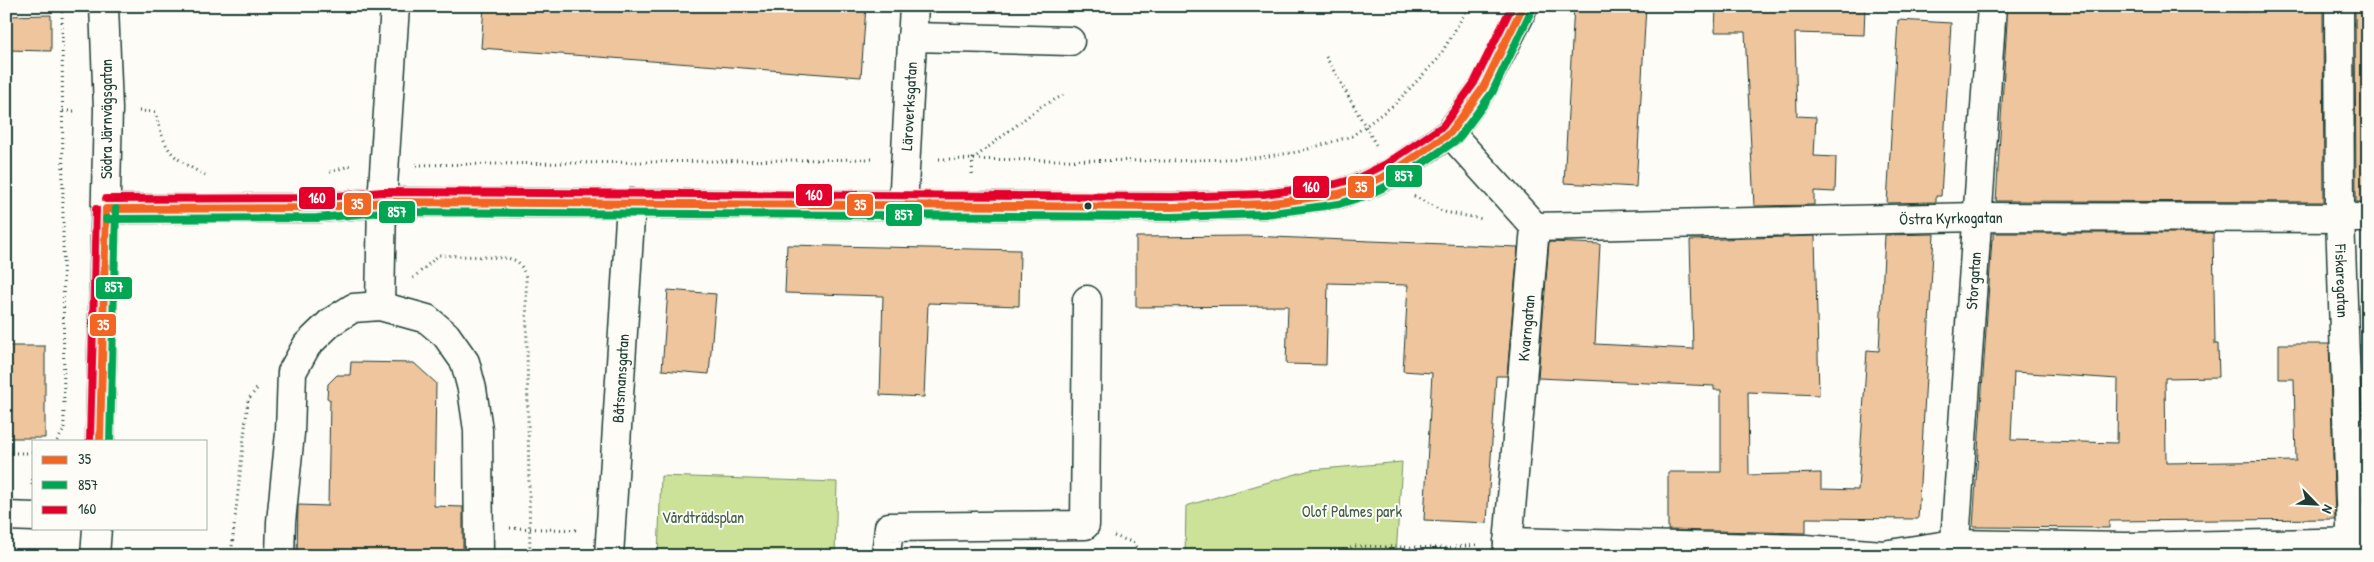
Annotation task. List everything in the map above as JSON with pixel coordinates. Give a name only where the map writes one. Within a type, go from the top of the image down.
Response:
[{"type":"street","name":"Södra Järnvägsgatan","points":[[100,440],[108,110],[104,6]]},
{"type":"street","points":[[380,306],[382,202],[395,6]]},
{"type":"street","name":"Läroverksgatan","points":[[902,206],[914,6]]},
{"type":"street","points":[[106,209],[317,208],[382,202],[1172,207],[1265,204],[1338,194],[1364,186],[1392,173],[1450,134],[1483,88],[1523,6]]},
{"type":"street","name":"Storgatan","points":[[1954,550],[1992,6]]},
{"type":"street","name":"Fiskaregatan","points":[[2339,6],[2340,218],[2357,547]]},
{"type":"street","points":[[912,37],[1070,41]]},
{"type":"street","points":[[1450,134],[1535,227]]},
{"type":"street","name":"Båtsmansgatan","points":[[609,544],[631,203]]},
{"type":"street","name":"Östra Kyrkogatan","points":[[1535,227],[1977,218],[2368,218]]},
{"type":"street","name":"Kvarngatan","points":[[1508,549],[1535,227]]},
{"type":"street","points":[[886,556],[889,527],[1085,525],[1087,300]]},
{"type":"street","points":[[280,556],[281,522],[290,433],[292,372],[307,345],[332,322],[353,308],[380,306],[427,319],[446,335],[465,362],[472,389],[478,430],[479,545]]},
{"type":"street","points":[[6,516],[32,517]]},
{"type":"street","points":[[95,556],[97,530]]},
{"type":"street","points":[[1508,549],[1804,549],[1883,555],[1954,550],[2116,551],[2357,547]]},
{"type":"path","points":[[58,440],[64,430],[62,6]]},
{"type":"path","points":[[385,165],[905,159],[1170,161],[1253,158],[1298,152],[1352,136],[1395,104],[1438,59],[1469,6]]},
{"type":"path","points":[[1326,57],[1392,173],[1415,197],[1444,212],[1487,220]]},
{"type":"path","points":[[973,159],[1040,106],[1066,94]]},
{"type":"path","points":[[972,206],[973,159]]},
{"type":"path","points":[[231,556],[248,400],[263,382],[292,372]]},
{"type":"path","points":[[6,453],[32,454]]},
{"type":"path","points":[[479,545],[609,544]]},
{"type":"path","points":[[479,545],[588,555]]},
{"type":"path","points":[[1338,556],[1354,546],[1508,549]]},
{"type":"green space","name":"Olof Palmes park","points":[[1402,462],[1396,556],[1185,556],[1186,506],[1310,470]]},
{"type":"green space","name":"Vårdträdsplan","points":[[661,476],[837,482],[835,556],[658,556]]},
{"type":"building","points":[[484,6],[866,6],[861,77],[481,48]]},
{"type":"building","points":[[1574,6],[1646,6],[1636,187],[1564,183]]},
{"type":"building","points":[[1716,6],[1865,6],[1864,35],[1795,33],[1797,116],[1816,117],[1814,156],[1836,157],[1835,192],[1814,191],[1814,205],[1754,206],[1745,32],[1715,32]]},
{"type":"building","points":[[2008,6],[2248,12],[2248,6],[2323,8],[2324,202],[1996,201]]},
{"type":"building","points":[[2355,9],[2368,9],[2368,202],[2356,202]]},
{"type":"building","points":[[51,15],[51,51],[6,50],[6,16]]},
{"type":"building","points":[[1898,20],[1951,23],[1941,196],[1936,196],[1936,202],[1887,203]]},
{"type":"building","points":[[1994,233],[2213,233],[2215,344],[2218,344],[2219,377],[2165,378],[2166,463],[2296,461],[2294,379],[2279,379],[2279,344],[2329,344],[2335,519],[2109,521],[2109,528],[1973,527],[1992,239],[1994,239]],"holes":[[[2014,372],[2118,379],[2117,443],[2011,440]]]},
{"type":"building","points":[[1934,234],[1918,519],[1806,518],[1806,533],[1668,530],[1668,472],[1721,472],[1721,390],[1714,390],[1714,386],[1538,378],[1549,242],[1600,244],[1595,344],[1693,349],[1690,240],[1815,236],[1819,395],[1748,392],[1749,475],[1821,473],[1821,489],[1858,490],[1867,350],[1879,351],[1885,235]]},
{"type":"building","points":[[1248,236],[1518,247],[1507,376],[1496,376],[1487,523],[1424,520],[1432,373],[1403,371],[1408,285],[1328,283],[1326,365],[1286,364],[1288,306],[1136,307],[1136,237]]},
{"type":"building","points":[[787,245],[1020,250],[1019,306],[928,303],[924,397],[880,395],[883,296],[785,293]]},
{"type":"building","points":[[668,290],[716,294],[709,374],[662,370]]},
{"type":"building","points":[[2360,345],[2368,345],[2368,519],[2366,519]]},
{"type":"building","points":[[6,346],[45,346],[45,438],[6,438]]},
{"type":"building","points":[[351,362],[414,363],[436,383],[434,506],[463,507],[463,556],[297,556],[298,505],[328,506],[330,400],[327,398],[328,384],[337,375],[350,375]]},
{"type":"transit line","name":"160","points":[[106,199],[317,198],[382,192],[1172,197],[1264,194],[1336,184],[1360,177],[1386,164],[1443,126],[1474,83],[1512,6]]},
{"type":"transit line","name":"35","points":[[106,209],[317,208],[382,202],[1172,207],[1265,204],[1338,194],[1364,186],[1391,173],[1450,133],[1483,88],[1523,6]]},
{"type":"transit line","name":"857","points":[[106,219],[317,218],[382,212],[1172,217],[1265,214],[1339,204],[1368,195],[1397,181],[1458,139],[1492,93],[1532,9]]},
{"type":"transit line","name":"160","points":[[90,440],[96,209]]},
{"type":"transit line","name":"35","points":[[100,440],[106,209]]},
{"type":"transit line","name":"857","points":[[110,440],[116,209]]}]
